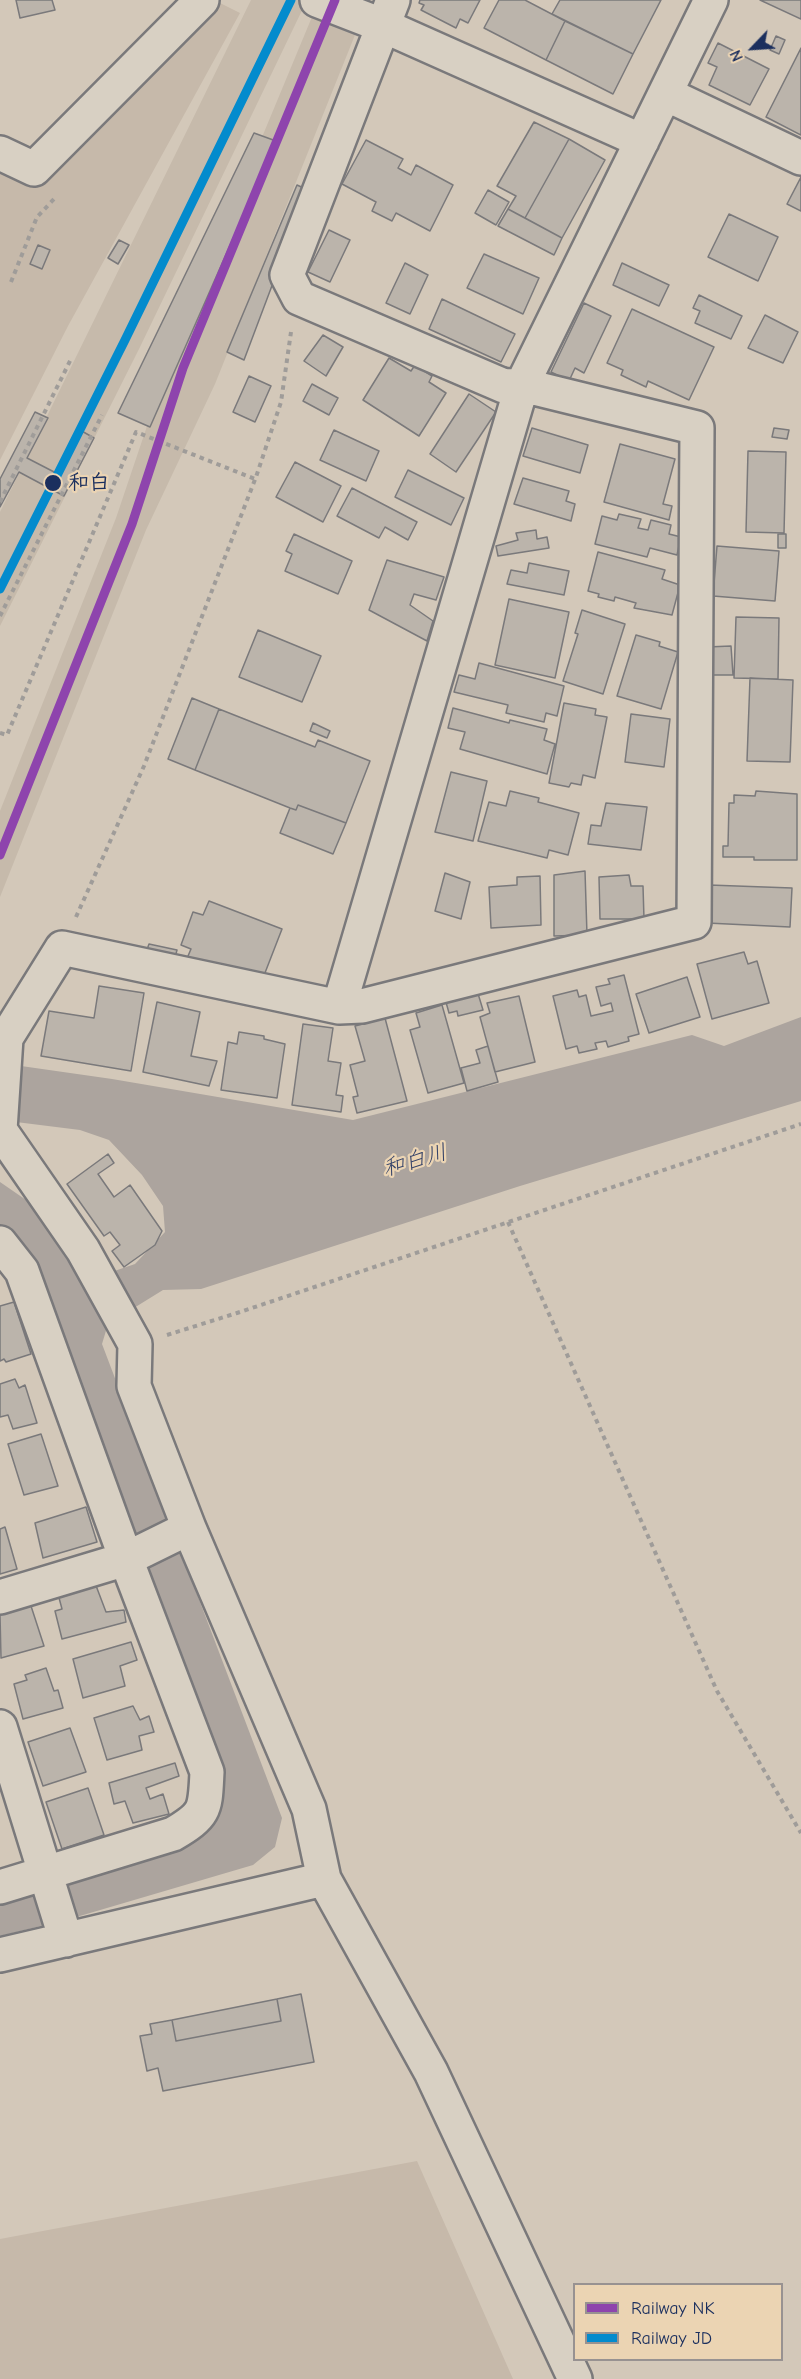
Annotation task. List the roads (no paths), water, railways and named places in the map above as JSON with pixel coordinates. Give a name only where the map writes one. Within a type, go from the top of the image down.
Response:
[{"type":"street","points":[[0,153],[34,169],[202,0]]},
{"type":"street","points":[[317,0],[389,13],[642,141]]},
{"type":"street","points":[[339,1007],[522,385],[711,0]]},
{"type":"street","points":[[389,13],[287,275],[299,298],[504,386],[522,385],[697,428],[694,922],[362,1006],[339,1007],[62,948],[6,1038],[0,1130],[83,1250],[135,1344],[134,1386],[189,1528],[309,1809],[324,1879],[431,2072],[574,2379]]},
{"type":"street","points":[[666,94],[801,158]]},
{"type":"street","points":[[0,1243],[22,1271],[126,1559],[207,1772],[205,1805],[192,1823],[173,1834],[0,1887]]},
{"type":"street","points":[[0,1597],[126,1559],[189,1528]]},
{"type":"street","points":[[0,1727],[66,1940]]},
{"type":"street","points":[[0,1956],[324,1879]]},
{"type":"water","name":"和白川","points":[[801,1017],[801,1101],[520,1186],[201,1289],[163,1290],[108,1324],[102,1344],[282,1818],[275,1847],[253,1865],[73,1918],[0,1936],[0,1899],[215,1802],[0,1232],[0,1182],[29,1202],[88,1280],[135,1264],[165,1232],[163,1206],[142,1175],[109,1140],[80,1130],[0,1120],[0,1063],[112,1079],[353,1120],[692,1035],[724,1046]]},
{"type":"rail line","name":"JD","points":[[0,589],[291,0]]},
{"type":"rail line","name":"NK","points":[[0,855],[132,524],[183,368],[335,0]]},
{"type":"place","name":"和白","points":[[53,483]]}]
